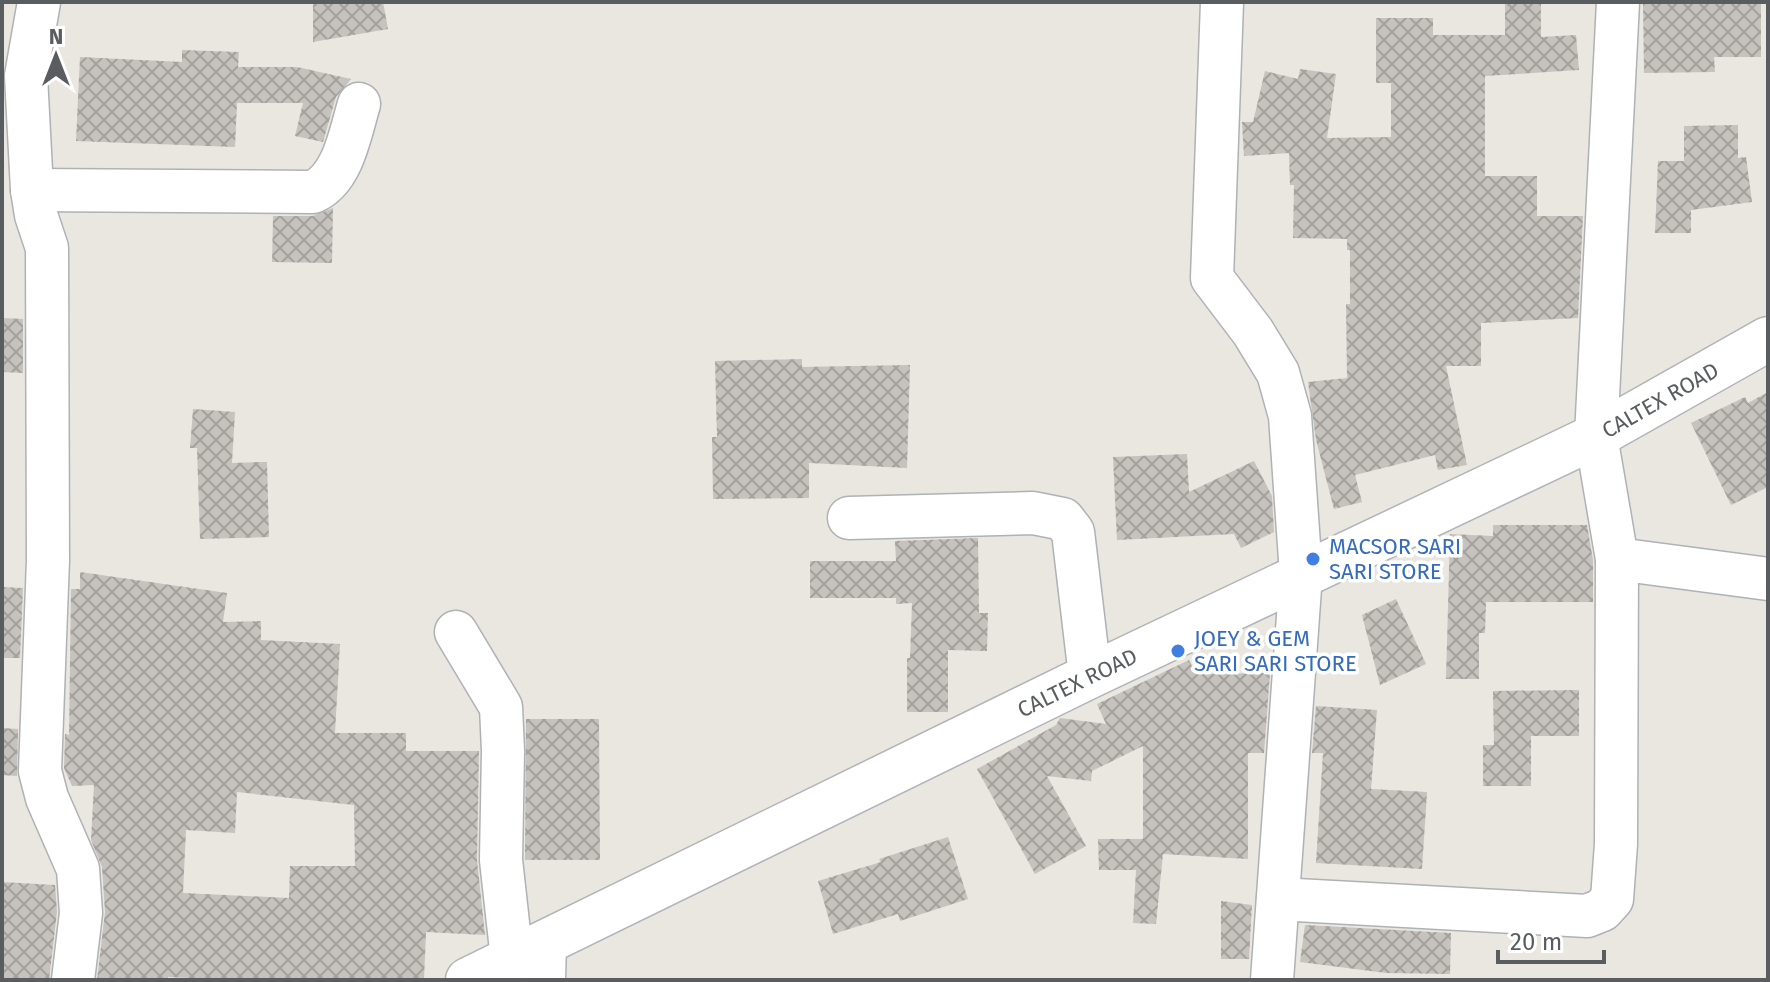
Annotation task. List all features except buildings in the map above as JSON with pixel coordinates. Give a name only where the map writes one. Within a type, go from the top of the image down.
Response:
[{"type":"street","points":[[39,2],[26,76],[32,190],[47,248],[48,560],[40,771],[47,798],[78,869],[81,913],[73,980]]},
{"type":"street","points":[[1222,2],[1212,278],[1253,332],[1278,373],[1290,416],[1301,574],[1272,980]]},
{"type":"street","points":[[1278,899],[1587,916],[1602,910],[1612,899],[1616,844],[1617,559],[1596,436],[1618,2]]},
{"type":"street","points":[[32,190],[313,192],[331,180],[345,149],[359,104]]},
{"type":"street","name":"CALTEX ROAD","points":[[468,980],[534,960],[1090,676],[1596,436],[1768,339]]},
{"type":"street","points":[[849,518],[1033,513],[1063,519],[1073,532],[1090,676]]},
{"type":"street","points":[[1617,559],[1768,579]]},
{"type":"street","points":[[456,632],[501,707],[501,860],[534,960]]},
{"type":"place","name":"MACSOR SARI SARI STORE","points":[[1313,559]]},
{"type":"place","name":"JOEY & GEM SARI SARI STORE","points":[[1178,651]]}]
